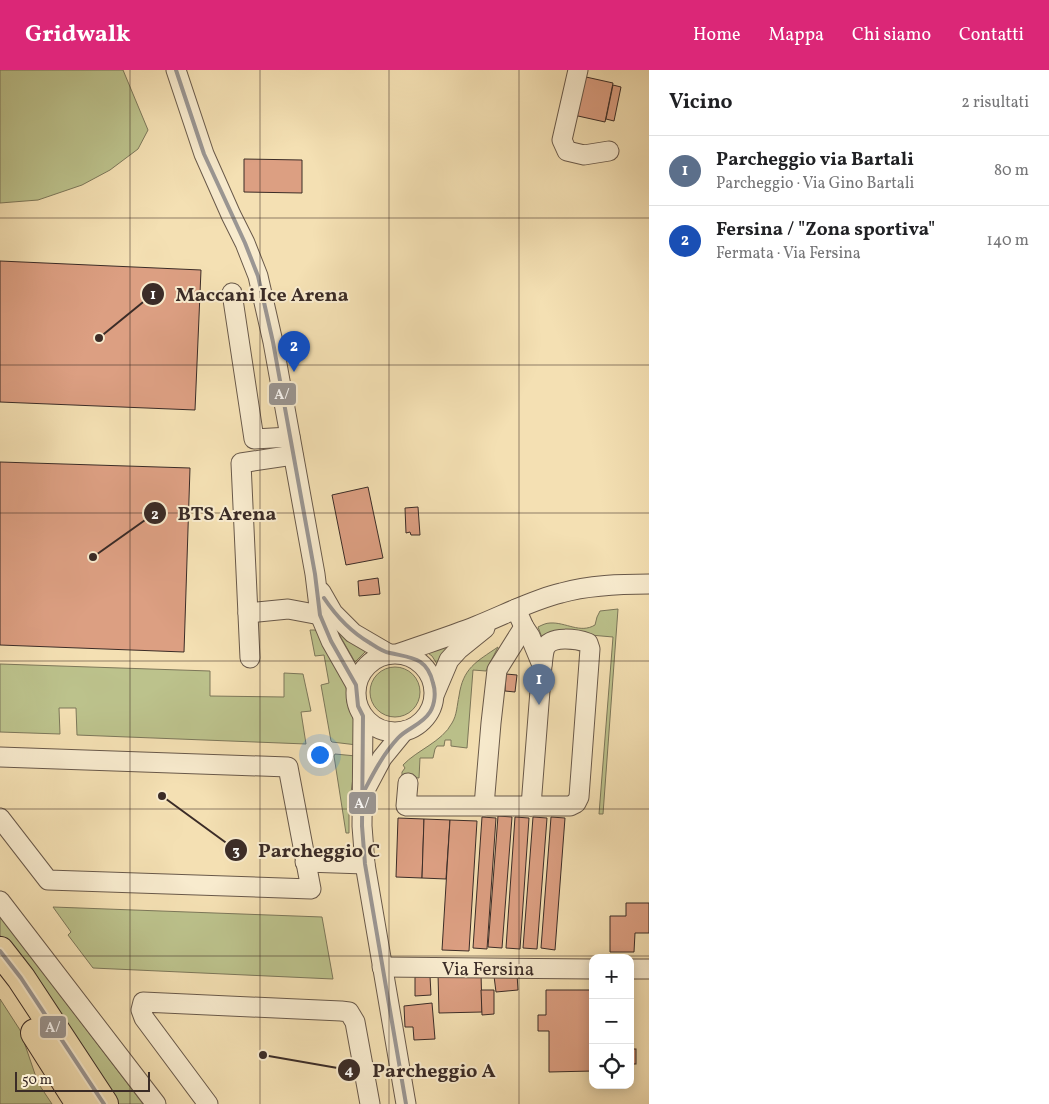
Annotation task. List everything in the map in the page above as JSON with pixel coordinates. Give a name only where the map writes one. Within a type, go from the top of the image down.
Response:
[{"type":"highway","points":[[0,951],[21,978],[104,1104]]},
{"type":"highway","points":[[0,982],[80,1104]]},
{"type":"highway","points":[[28,1022],[55,1090],[63,1104]]},
{"type":"street","points":[[176,70],[204,154],[258,276],[266,309],[317,585],[320,615],[331,641],[356,684]]},
{"type":"street","points":[[578,70],[562,140],[567,151],[584,155],[610,151]]},
{"type":"street","points":[[232,293],[254,439],[291,446]]},
{"type":"street","points":[[250,658],[241,463],[291,446]]},
{"type":"street","points":[[317,585],[333,613],[352,633],[394,654],[416,659],[429,671],[435,693],[430,713],[414,728],[393,732],[382,730],[372,724],[363,716],[358,706],[356,684],[368,664],[377,658],[394,654],[496,618],[537,600],[572,590],[619,584],[649,584]]},
{"type":"street","points":[[248,613],[288,609],[320,615]]},
{"type":"street","points":[[516,609],[542,665]]},
{"type":"street","points":[[435,693],[449,660],[459,649],[496,618]]},
{"type":"street","points":[[484,806],[490,723],[497,670],[524,627]]},
{"type":"street","points":[[408,783],[406,806],[531,806],[570,806],[576,804],[590,649],[588,643],[582,641],[558,640],[550,642],[545,648],[531,806]]},
{"type":"street","points":[[363,716],[362,826],[365,864],[406,1104]]},
{"type":"street","points":[[363,793],[382,758],[404,731]]},
{"type":"street","points":[[0,757],[288,767],[311,889],[48,880],[0,818]]},
{"type":"street","points":[[306,862],[365,864]]},
{"type":"street","points":[[0,901],[156,1104]]},
{"type":"street","name":"Via Fersina","points":[[382,967],[589,969]]},
{"type":"street","points":[[634,969],[649,969]]},
{"type":"street","points":[[208,1104],[144,1018],[141,1010],[143,1002],[349,1012],[355,1022],[370,1104]]},
{"type":"green space","points":[[0,70],[123,70],[148,130],[138,149],[110,170],[82,185],[38,200],[0,203]]},
{"type":"green space","points":[[618,609],[603,814],[599,814],[613,637],[556,632],[543,640],[538,627],[556,623],[578,628],[589,627],[595,625],[600,611]]},
{"type":"green space","points":[[310,630],[315,630],[324,640],[346,681],[347,702],[354,720],[357,745],[331,741],[321,685],[329,683],[324,655],[315,656]]},
{"type":"green space","points":[[339,634],[367,650],[355,662]]},
{"type":"green space","points":[[454,642],[437,664],[432,656],[425,651]]},
{"type":"green space","points":[[498,647],[486,671],[473,670],[467,748],[451,746],[451,740],[445,740],[444,746],[437,746],[435,749],[433,758],[420,758],[419,778],[402,776],[405,768],[403,765],[448,730],[454,720],[461,686],[467,672],[477,662]]},
{"type":"green space","points":[[0,664],[210,671],[210,696],[284,697],[284,673],[303,674],[311,711],[301,712],[306,744],[77,735],[76,708],[59,708],[60,734],[0,732]]},
{"type":"green space","points":[[395,667],[413,674],[420,692],[413,710],[395,717],[377,710],[370,692],[377,674]]},
{"type":"green space","points":[[335,754],[356,756],[349,807],[349,833],[346,833]]},
{"type":"green space","points":[[53,907],[322,917],[333,979],[93,968],[68,935],[71,932]]},
{"type":"green space","points":[[0,916],[143,1104],[115,1104],[30,975],[0,935]]},
{"type":"green space","points":[[0,999],[20,1030],[38,1083],[52,1104],[0,1104]]},
{"type":"building","points":[[577,75],[613,83],[605,122],[569,114]]},
{"type":"building","points":[[613,85],[621,87],[614,121],[606,119]]},
{"type":"building","points":[[244,159],[302,160],[302,193],[244,192]]},
{"type":"building","points":[[0,261],[201,270],[195,410],[0,402]]},
{"type":"building","points":[[0,462],[190,468],[184,652],[0,645]]},
{"type":"building","points":[[368,487],[383,558],[346,565],[332,495]]},
{"type":"building","points":[[418,507],[420,535],[411,535],[410,532],[406,533],[405,508]]},
{"type":"building","points":[[378,578],[380,594],[359,596],[358,581]]},
{"type":"building","points":[[506,674],[517,675],[515,692],[505,691]]},
{"type":"building","points":[[498,816],[512,817],[502,948],[488,947]]},
{"type":"building","points":[[482,817],[496,818],[487,949],[473,948]]},
{"type":"building","points":[[515,817],[529,818],[520,949],[506,948]]},
{"type":"building","points":[[533,817],[547,818],[537,949],[523,948]]},
{"type":"building","points":[[551,817],[565,818],[555,950],[541,948]]},
{"type":"building","points":[[398,818],[424,819],[422,878],[396,877]]},
{"type":"building","points":[[424,819],[450,820],[446,879],[422,878]]},
{"type":"building","points":[[450,820],[477,821],[469,951],[442,950]]},
{"type":"building","points":[[626,903],[649,903],[649,933],[635,933],[634,952],[610,952],[610,916],[626,916]]},
{"type":"building","points":[[481,973],[482,1012],[439,1013],[438,974]]},
{"type":"building","points":[[517,974],[518,990],[496,992],[494,976]]},
{"type":"building","points":[[430,976],[431,995],[415,996],[415,977]]},
{"type":"building","points":[[481,990],[494,990],[494,1014],[482,1015]]},
{"type":"building","points":[[546,990],[589,990],[589,1071],[549,1072],[549,1031],[538,1031],[538,1015],[546,1015]]},
{"type":"building","points":[[432,1003],[435,1039],[414,1040],[413,1027],[405,1027],[404,1006]]},
{"type":"building","points":[[634,1049],[636,1049],[636,1064],[634,1064]]},
{"type":"transit line","name":"A/","points":[[176,70],[204,154],[258,276],[273,342],[315,574],[320,615],[331,641],[356,685],[358,706],[363,716],[362,826],[365,864],[406,1104]]},
{"type":"transit line","name":"A/","points":[[324,598],[344,623],[363,639],[385,652],[411,658],[422,663],[427,668],[434,687],[434,702],[430,712],[393,744],[363,793]]},
{"type":"transit line","name":"A/","points":[[0,951],[21,978],[104,1104]]},
{"type":"place","name":"Maccani Ice Arena","points":[[99,338]]},
{"type":"place","name":"Fersina / \"Zona sportiva\"","points":[[294,372]]},
{"type":"place","name":"BTS Arena","points":[[93,557]]},
{"type":"place","name":"Parcheggio via Bartali","points":[[539,705]]},
{"type":"place","name":"Parcheggio C","points":[[162,796]]},
{"type":"place","name":"Parcheggio A","points":[[263,1055]]}]
